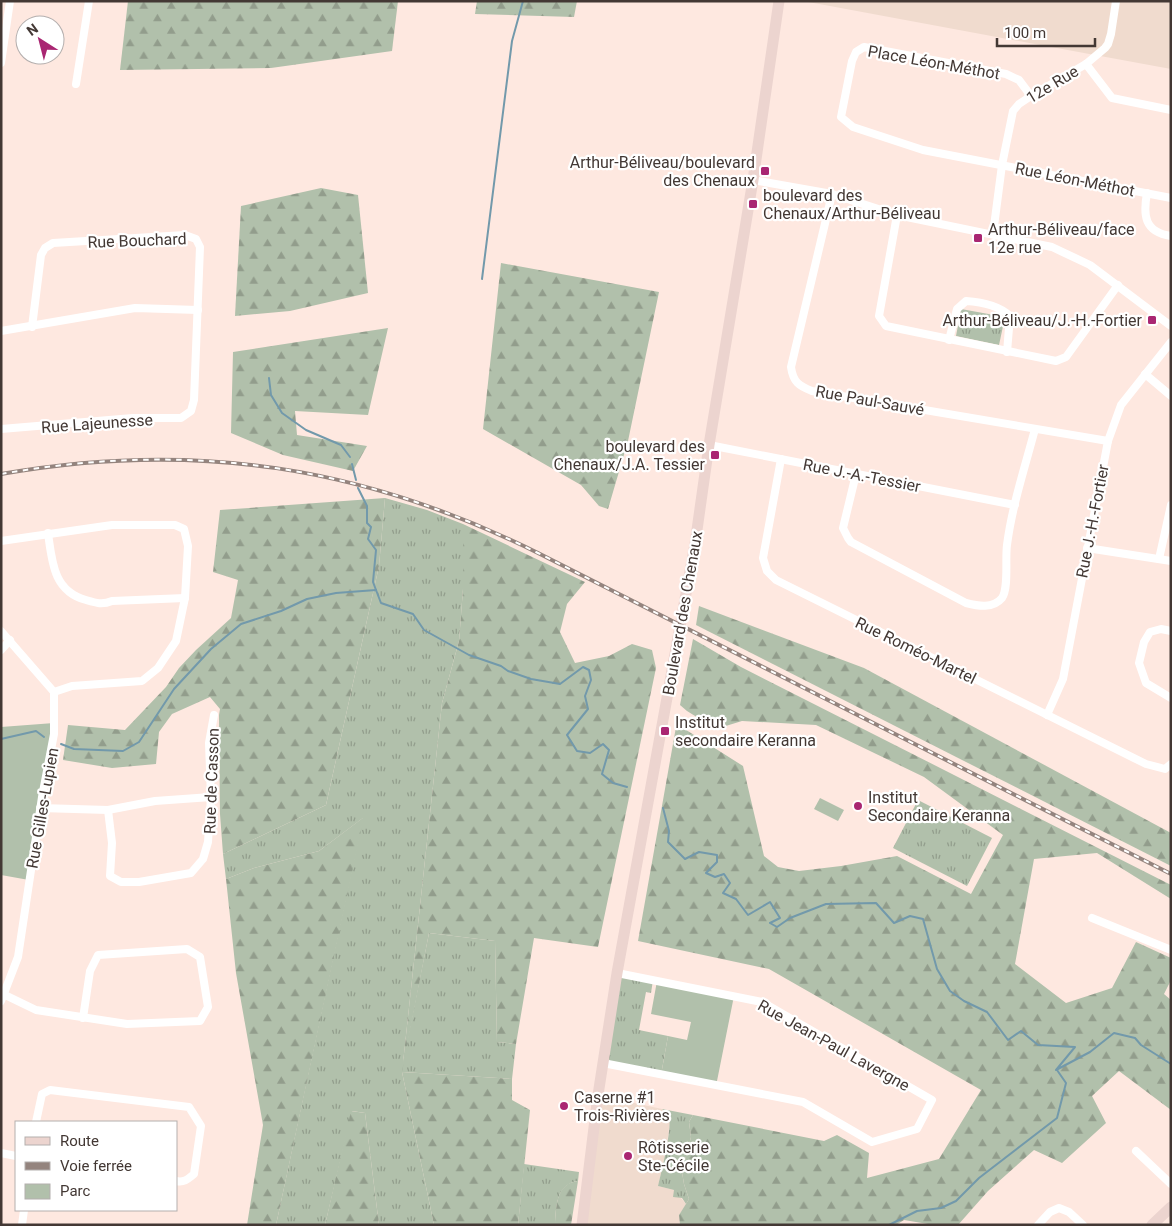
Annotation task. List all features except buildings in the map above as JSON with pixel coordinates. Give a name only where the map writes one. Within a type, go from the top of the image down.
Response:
[{"type":"main road","name":"Boulevard des Chenaux","points":[[582,1225],[617,973],[686,597],[753,180],[779,1]]},
{"type":"main road","points":[[1152,1225],[1171,1206]]},
{"type":"street","points":[[1,63],[10,1]]},
{"type":"street","points":[[76,84],[89,1]]},
{"type":"street","name":"12e Rue","points":[[993,234],[1002,165],[1013,111],[1019,104],[1031,96],[1086,64],[1108,44],[1116,1]]},
{"type":"street","name":"Place Léon-Méthot","points":[[1002,165],[922,150],[853,127],[841,117],[852,61],[856,52],[864,47],[1006,74],[1019,80],[1031,96]]},
{"type":"street","points":[[1086,64],[1112,98],[1171,110]]},
{"type":"street","name":"Rue Léon-Méthot","points":[[1002,165],[1171,198]]},
{"type":"street","points":[[753,180],[832,194],[898,215],[1052,247],[1090,266],[1171,326]]},
{"type":"street","name":"Rue Léon-Méthot","points":[[1147,193],[1144,212],[1148,223],[1158,233],[1171,236]]},
{"type":"street","name":"Rue Paul-Sauvé","points":[[832,194],[791,367],[795,382],[812,391],[1108,441]]},
{"type":"street","points":[[898,215],[880,316],[886,326],[1056,361],[1066,357],[1118,286]]},
{"type":"street","name":"Rue Bouchard","points":[[32,326],[41,256],[45,248],[53,243],[185,235],[196,238],[200,247],[194,400],[191,411]]},
{"type":"street","points":[[949,340],[957,309],[966,301],[972,302],[1001,308],[1010,316],[1007,352]]},
{"type":"street","points":[[1,331],[135,308],[198,310]]},
{"type":"street","name":"Rue J.-H.-Fortier","points":[[1047,715],[1063,679],[1108,441],[1121,405],[1171,342]]},
{"type":"street","points":[[1145,374],[1171,396]]},
{"type":"street","name":"Rue Lajeunesse","points":[[1,430],[133,418],[181,418],[191,411]]},
{"type":"street","points":[[856,474],[843,528],[848,538],[856,545],[966,603],[981,606],[998,602],[1006,591],[1007,545],[1015,505],[1035,429]]},
{"type":"street","name":"Rue J.-A.-Tessier","points":[[709,445],[1015,505]]},
{"type":"street","name":"Rue Roméo-Martel","points":[[781,459],[763,558],[764,566],[776,580],[1146,764],[1165,770],[1171,764]]},
{"type":"street","points":[[1159,559],[1171,505]]},
{"type":"street","points":[[1,541],[112,525],[175,524],[184,529],[188,546],[185,598],[176,641],[158,668],[142,681],[72,686],[54,692],[1,631]]},
{"type":"street","points":[[48,533],[52,567],[59,582],[78,598],[103,604],[112,601],[185,598]]},
{"type":"street","points":[[1087,548],[1171,561]]},
{"type":"street","points":[[1171,631],[1161,629],[1150,632],[1144,642],[1139,663],[1146,682],[1171,698]]},
{"type":"street","points":[[1,650],[10,640]]},
{"type":"street","name":"Rue Gilles-Lupien","points":[[3,998],[18,957],[40,808],[54,734],[54,692]]},
{"type":"street","name":"Rue de Casson","points":[[108,810],[112,843],[110,876],[121,882],[139,882],[191,872],[203,859],[208,842],[211,796],[209,743],[214,714]]},
{"type":"street","points":[[40,808],[108,810],[155,801],[211,796]]},
{"type":"street","points":[[1092,918],[1171,950]]},
{"type":"street","points":[[3,998],[36,1010],[83,1018],[127,1024],[200,1021],[208,1007],[200,957],[186,949],[98,955],[90,971],[83,1018]]},
{"type":"street","name":"Rue Jean-Paul Lavergne","points":[[603,1063],[803,1102],[872,1142],[917,1129],[932,1100],[762,1002],[617,973]]},
{"type":"street","points":[[36,1121],[42,1094],[50,1090],[189,1107],[201,1126],[194,1174],[187,1180],[178,1181]]},
{"type":"street","points":[[1136,1151],[1171,1184]]},
{"type":"street","points":[[1,1153],[15,1156]]},
{"type":"street","points":[[1038,1225],[1050,1212],[1059,1208],[1069,1212],[1083,1225]]},
{"type":"street","points":[[22,1225],[24,1211]]},
{"type":"shaded area","points":[[803,1],[1171,1],[1171,69],[986,35]]},
{"type":"shaded area","points":[[598,1095],[662,1109],[668,1116],[670,1121],[666,1151],[658,1186],[674,1190],[686,1204],[679,1215],[680,1225],[582,1225]]},
{"type":"green space","points":[[128,1],[398,1],[392,51],[271,68],[120,70]]},
{"type":"green space","points":[[477,1],[577,1],[574,17],[475,14]]},
{"type":"green space","points":[[321,188],[358,195],[368,293],[290,311],[235,316],[241,206]]},
{"type":"green space","points":[[501,263],[659,292],[628,441],[608,509],[599,506],[581,485],[483,429]]},
{"type":"green space","points":[[961,309],[1005,317],[999,345],[956,336]]},
{"type":"green space","points":[[388,328],[368,415],[295,411],[297,435],[367,446],[353,471],[283,455],[231,433],[233,352]]},
{"type":"green space","points":[[385,498],[427,510],[463,524],[463,589],[459,641],[442,703],[403,1063],[429,933],[495,941],[497,1042],[516,1044],[512,1079],[402,1072],[434,1225],[379,1225],[365,1113],[352,1111],[325,1225],[276,1225],[363,818],[319,851],[254,868],[226,879],[223,854],[326,805],[379,566]]},
{"type":"green space","points":[[385,498],[379,566],[326,805],[223,854],[220,814],[220,709],[210,697],[172,714],[159,732],[156,764],[112,768],[63,760],[68,725],[125,730],[166,687],[179,668],[196,650],[231,618],[238,580],[213,572],[220,510]]},
{"type":"green space","points":[[463,524],[585,582],[567,604],[560,632],[575,663],[609,656],[632,644],[652,650],[656,668],[598,947],[534,938],[516,1044],[497,1042],[495,941],[429,933],[402,1072],[442,703],[459,641],[463,589]]},
{"type":"green space","points":[[699,606],[864,668],[1171,833],[1171,866],[696,625]]},
{"type":"green space","points":[[693,639],[741,667],[1171,885],[1171,899],[1097,853],[1034,859],[1015,964],[1066,1003],[1112,988],[1136,942],[1171,958],[1171,980],[1164,994],[1171,1000],[1171,1110],[1119,1071],[1092,1096],[1106,1123],[1062,1163],[1034,1150],[988,1191],[958,1225],[934,1225],[904,1220],[896,1225],[680,1225],[679,1215],[689,1199],[682,1172],[691,1137],[689,1122],[693,1115],[824,1141],[837,1135],[869,1153],[867,1178],[939,1159],[981,1090],[769,969],[638,941],[676,727],[683,728],[743,766],[764,856],[778,867],[799,871],[897,856],[971,894],[1003,835],[924,777],[816,725],[742,721],[716,729],[687,711],[680,705]]},
{"type":"green space","points":[[54,723],[29,880],[1,875],[1,727]]},
{"type":"green space","points":[[820,798],[844,810],[838,821],[814,809]]},
{"type":"green space","points":[[918,800],[992,838],[967,886],[893,848]]},
{"type":"green space","points":[[364,817],[276,1225],[247,1225],[263,1125],[236,973],[226,879],[254,868],[319,851]]},
{"type":"green space","points":[[617,973],[653,980],[651,993],[646,992],[639,1030],[668,1036],[661,1075],[603,1063]]},
{"type":"green space","points":[[657,981],[734,996],[716,1086],[661,1075],[668,1036],[687,1040],[691,1022],[651,1014]]},
{"type":"green space","points":[[402,1072],[512,1079],[512,1100],[530,1110],[518,1225],[434,1225]]},
{"type":"green space","points":[[662,1109],[693,1115],[689,1122],[691,1137],[682,1172],[689,1199],[686,1204],[682,1198],[673,1197],[674,1190],[658,1186],[670,1124],[668,1115]]},
{"type":"green space","points":[[351,1111],[365,1113],[379,1225],[325,1225]]},
{"type":"green space","points":[[524,1164],[579,1172],[578,1181],[571,1183],[561,1191],[557,1204],[555,1225],[518,1225]]},
{"type":"green space","points":[[578,1181],[571,1225],[555,1225],[557,1204],[561,1191],[565,1186]]},
{"type":"waterway","points":[[482,279],[512,41],[523,1]]},
{"type":"waterway","points":[[269,378],[271,395],[282,413],[306,430],[341,445],[350,457]]},
{"type":"waterway","points":[[352,464],[356,480]]},
{"type":"waterway","points":[[358,488],[367,506],[367,523],[371,527],[368,539],[376,550],[373,582],[376,590]]},
{"type":"waterway","points":[[61,744],[74,749],[123,751],[139,742],[174,689],[211,649],[241,624],[281,611],[307,599],[336,593],[376,590],[381,603],[413,614],[424,630],[469,655],[501,666],[508,671],[531,679],[560,684],[583,667],[589,670],[591,680],[585,696],[588,709],[567,735],[577,751],[590,753],[603,744],[609,750],[602,774],[613,783],[627,787]]},
{"type":"waterway","points":[[1,739],[36,731],[44,737]]},
{"type":"waterway","points":[[663,808],[669,831],[668,842],[685,859],[699,852],[717,855],[717,862],[706,873],[715,877],[724,874],[730,883],[723,893],[736,899],[748,915],[770,902],[780,918],[770,923],[777,927],[790,918],[826,904],[876,903],[894,923],[910,916],[923,919],[937,969],[950,991],[964,1001],[987,1012],[1008,1040],[1021,1031],[1038,1045],[1075,1047],[1056,1070],[1090,1052],[1114,1033],[1135,1038],[1141,1045],[1171,1064]]},
{"type":"waterway","points":[[889,1225],[917,1211],[941,1208],[956,1201],[979,1178],[1057,1118],[1066,1083],[1057,1070]]},
{"type":"railway","points":[[1,474],[72,464],[142,460],[210,461],[276,468],[342,481],[407,499],[473,523],[538,553],[1171,874]]},
{"type":"place","name":"Arthur-Béliveau/boulevard des Chenaux","points":[[765,171]]},
{"type":"place","name":"boulevard des Chenaux/Arthur-Béliveau","points":[[753,204]]},
{"type":"place","name":"Arthur-Béliveau/face 12e rue","points":[[978,238]]},
{"type":"place","name":"Arthur-Béliveau/J.-H.-Fortier","points":[[1152,320]]},
{"type":"place","name":"boulevard des Chenaux/J.A. Tessier","points":[[715,455]]},
{"type":"place","name":"Institut secondaire Keranna","points":[[665,731]]},
{"type":"place","name":"Institut Secondaire Keranna","points":[[858,806]]},
{"type":"place","name":"Caserne #1 Trois-Rivières","points":[[564,1106]]},
{"type":"place","name":"Rôtisserie Ste-Cécile","points":[[628,1156]]}]
